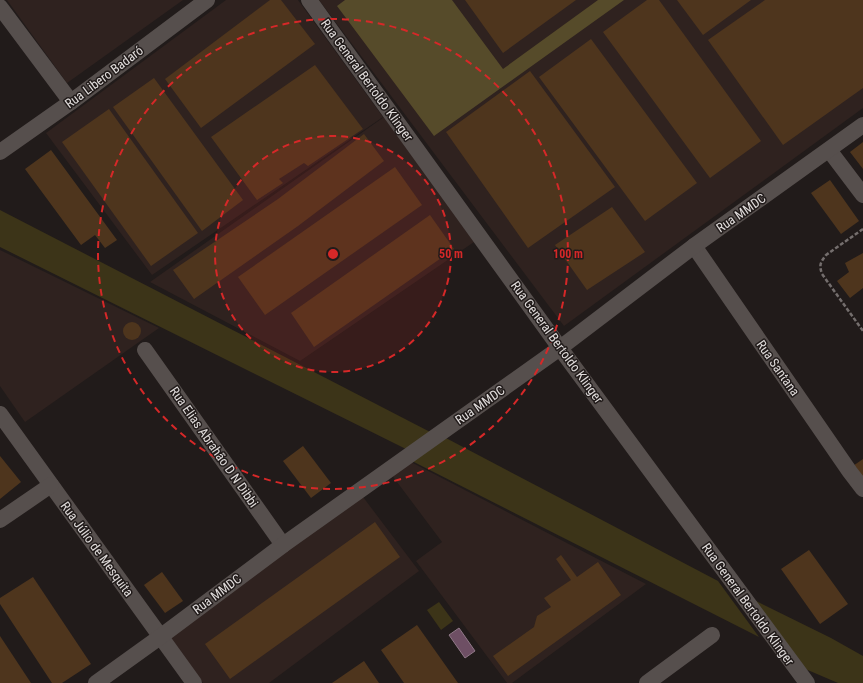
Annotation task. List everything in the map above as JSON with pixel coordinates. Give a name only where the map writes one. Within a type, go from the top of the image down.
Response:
[{"type":"street","name":"Rua Libero Badaró","points":[[0,152],[71,102],[207,0]]},
{"type":"street","name":"Rua General Bertoldo Klinger","points":[[309,0],[560,348],[807,683]]},
{"type":"street","points":[[0,7],[71,102]]},
{"type":"street","name":"Rua MMDC","points":[[96,683],[283,545],[560,348],[694,246],[863,125]]},
{"type":"street","points":[[829,150],[863,195]]},
{"type":"street","name":"Rua Santana","points":[[694,246],[863,489]]},
{"type":"street","name":"Rua Elias Abrahão D N Dibbi","points":[[145,350],[283,545]]},
{"type":"street","name":"Rua Júlio de Mesquita","points":[[0,414],[194,683]]},
{"type":"street","points":[[0,520],[51,484]]},
{"type":"street","points":[[647,683],[712,635]]},
{"type":"path","points":[[863,229],[826,255],[820,266],[822,274],[863,331]]},
{"type":"shaded area","points":[[7,0],[183,0],[67,83]]},
{"type":"shaded area","points":[[226,0],[298,0],[383,117],[152,275],[46,133]]},
{"type":"shaded area","points":[[319,0],[863,0],[863,108],[564,326]]},
{"type":"shaded area","points":[[345,0],[452,0],[503,69],[598,0],[624,0],[434,136],[337,6]]},
{"type":"shaded area","points":[[384,117],[474,242],[300,361],[150,282]]},
{"type":"shaded area","points":[[0,210],[436,435],[412,452],[0,247]]},
{"type":"shaded area","points":[[0,250],[159,328],[25,422],[0,386]]},
{"type":"shaded area","points":[[444,437],[718,581],[759,637],[412,461]]},
{"type":"shaded area","points":[[409,461],[646,584],[512,683],[507,683],[416,561],[442,542],[391,474]]},
{"type":"shaded area","points":[[360,493],[419,571],[269,683],[203,683],[168,636]]},
{"type":"shaded area","points":[[746,596],[831,638],[863,656],[863,683],[838,683],[796,665]]},
{"type":"shaded area","points":[[439,602],[453,621],[441,630],[427,610]]},
{"type":"shaded area","points":[[459,628],[475,651],[465,658],[449,635]]},
{"type":"building","points":[[270,0],[281,0],[315,44],[201,128],[165,79]]},
{"type":"building","points":[[465,0],[576,0],[503,53]]},
{"type":"building","points":[[647,0],[659,0],[761,141],[710,178],[603,32]]},
{"type":"building","points":[[677,0],[751,0],[703,35]]},
{"type":"building","points":[[765,0],[863,0],[863,88],[783,145],[708,40]]},
{"type":"building","points":[[591,39],[697,183],[645,221],[539,77]]},
{"type":"building","points":[[315,65],[363,129],[308,166],[304,163],[279,179],[283,183],[257,200],[211,137]]},
{"type":"building","points":[[530,71],[615,187],[528,248],[446,132]]},
{"type":"building","points":[[154,78],[243,200],[202,231],[113,107]]},
{"type":"building","points":[[109,109],[198,233],[151,266],[62,142]]},
{"type":"building","points":[[364,134],[384,161],[298,226],[194,299],[173,270],[278,199]]},
{"type":"building","points":[[863,142],[863,169],[850,152]]},
{"type":"building","points":[[51,150],[117,240],[105,248],[95,235],[81,245],[25,169]]},
{"type":"building","points":[[395,167],[422,205],[265,315],[238,277]]},
{"type":"building","points":[[830,180],[859,221],[841,234],[811,193]]},
{"type":"building","points":[[612,207],[645,252],[587,290],[555,245]]},
{"type":"building","points":[[430,215],[454,249],[314,347],[291,313]]},
{"type":"building","points":[[863,253],[863,288],[850,298],[837,281],[849,272],[845,263]]},
{"type":"building","points":[[132,322],[138,325],[141,331],[138,337],[132,340],[126,337],[123,331],[126,325]]},
{"type":"building","points":[[303,446],[331,483],[311,498],[283,461]]},
{"type":"building","points":[[0,456],[21,482],[0,499]]},
{"type":"building","points":[[863,459],[863,487],[850,468]]},
{"type":"building","points":[[375,522],[400,557],[230,679],[205,644]]},
{"type":"building","points":[[809,550],[848,604],[820,624],[781,569]]},
{"type":"building","points":[[561,555],[577,577],[598,562],[621,595],[508,676],[493,656],[534,627],[537,616],[551,607],[544,598],[571,580],[556,559]]},
{"type":"building","points":[[162,572],[183,601],[165,613],[144,585]]},
{"type":"building","points":[[33,577],[91,664],[62,683],[52,683],[0,604],[0,598]]},
{"type":"building","points":[[417,625],[458,683],[404,683],[381,650]]},
{"type":"building","points":[[0,636],[31,683],[0,683]]},
{"type":"building","points":[[364,661],[379,683],[332,683]]}]
